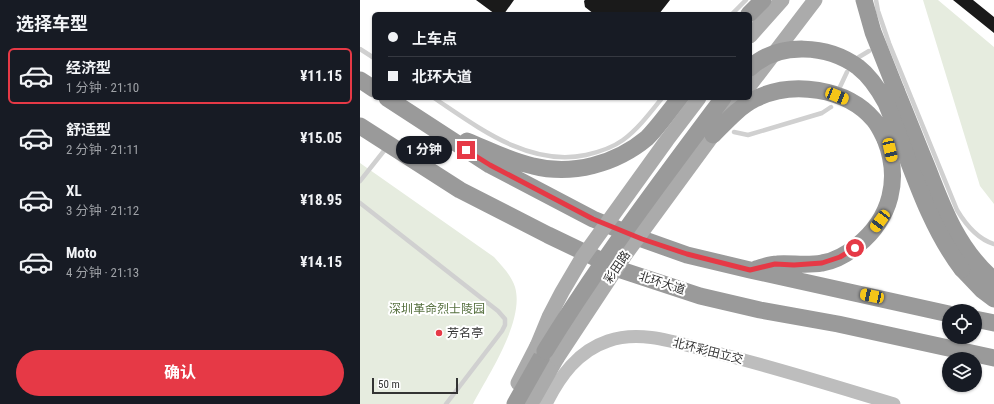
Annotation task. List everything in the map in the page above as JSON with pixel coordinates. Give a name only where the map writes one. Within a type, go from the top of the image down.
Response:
[{"type":"highway","points":[[751,12],[763,0]]},
{"type":"highway","points":[[864,0],[873,32],[951,225],[968,253],[994,280]]},
{"type":"highway","points":[[752,67],[767,57],[782,52],[800,49],[814,50],[829,53],[845,60],[870,78],[886,104],[933,221],[950,254],[982,290],[994,299]]},
{"type":"highway","points":[[360,80],[372,88]]},
{"type":"highway","points":[[713,134],[737,111],[754,99],[768,92],[780,89],[800,88],[829,93],[853,103],[868,114],[875,121],[885,139],[892,163],[892,190],[888,205],[880,221],[868,237],[840,257],[822,263],[794,265],[775,264],[750,270]]},
{"type":"highway","points":[[390,100],[490,165],[593,219],[642,239],[687,254],[750,270],[942,312]]},
{"type":"highway","points":[[420,120],[515,161],[551,169],[581,168],[608,161],[637,145],[648,136],[678,100]]},
{"type":"highway","points":[[515,404],[583,293],[647,198],[721,100]]},
{"type":"highway","name":"北环大道","points":[[360,126],[460,190],[621,270],[700,296],[760,310],[838,324],[994,358]]},
{"type":"highway","points":[[982,321],[994,324]]},
{"type":"main road","points":[[752,34],[782,0]]},
{"type":"main road","points":[[752,82],[814,0]]},
{"type":"main road","name":"彩田路","points":[[531,404],[546,352],[555,304],[582,258],[697,100]]},
{"type":"main road","name":"彩田路","points":[[507,404],[546,352],[625,255],[738,100]]},
{"type":"main road","name":"北环彩田立交","points":[[546,404],[564,374],[575,361],[587,352],[609,340],[633,336],[657,339],[746,360],[894,404]]},
{"type":"lane","points":[[734,12],[746,0]]},
{"type":"lane","points":[[876,0],[878,11],[887,36],[957,210],[965,223],[975,233],[994,244]]},
{"type":"lane","points":[[360,49],[372,57]]},
{"type":"lane","points":[[859,57],[870,51]]},
{"type":"lane","points":[[839,89],[847,72]]},
{"type":"lane","points":[[437,100],[484,131],[525,151],[541,155],[579,157],[610,148],[632,134],[660,100]]},
{"type":"lane","points":[[734,132],[748,135],[822,113],[831,107]]},
{"type":"lane","points":[[360,181],[388,145]]},
{"type":"lane","points":[[360,203],[498,311],[505,319],[505,325],[502,331],[446,404]]},
{"type":"green space","points":[[923,0],[938,0],[994,47],[994,204],[980,186]]},
{"type":"green space","name":"深圳革命烈士陵园","points":[[360,163],[494,257],[506,271],[515,287],[517,301],[515,316],[510,331],[496,363],[473,404],[360,404]]},
{"type":"building","points":[[476,0],[514,0],[505,12],[492,12]]},
{"type":"building","points":[[670,0],[661,12],[591,12],[585,7],[584,1]]},
{"type":"building","points":[[953,0],[973,0],[994,17],[994,33]]},
{"type":"place","name":"芳名亭","points":[[439,333]]},
{"type":"route","points":[[466,150],[535,190],[593,219],[642,239],[687,254],[750,270],[775,264],[794,265],[822,263],[840,257],[855,248]]}]
